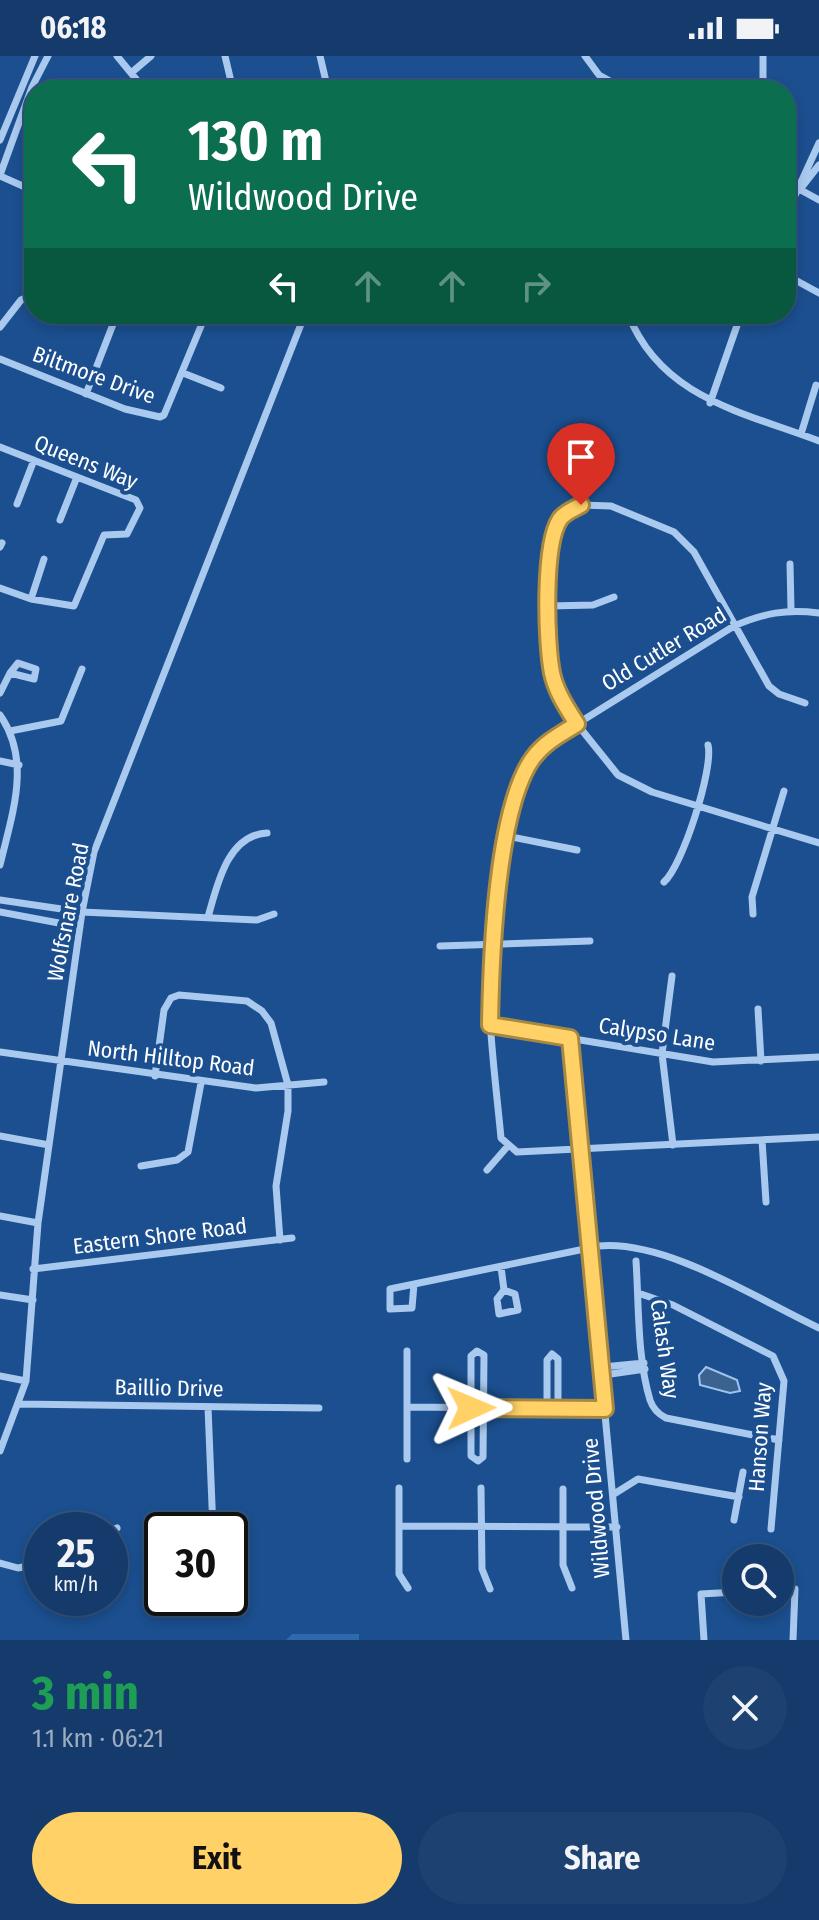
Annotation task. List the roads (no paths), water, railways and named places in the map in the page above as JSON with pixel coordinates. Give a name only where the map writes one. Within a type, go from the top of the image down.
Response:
[{"type":"street","points":[[0,140],[22,80],[35,56]]},
{"type":"street","points":[[38,80],[48,56]]},
{"type":"street","points":[[117,56],[137,80]]},
{"type":"street","points":[[131,73],[151,56]]},
{"type":"street","points":[[225,56],[231,80]]},
{"type":"street","points":[[320,56],[326,80]]},
{"type":"street","points":[[585,56],[599,75],[608,80]]},
{"type":"street","points":[[761,80],[763,56]]},
{"type":"street","points":[[24,114],[0,176],[24,187]]},
{"type":"street","points":[[796,195],[819,143]]},
{"type":"street","points":[[799,189],[819,165]]},
{"type":"street","points":[[796,187],[819,200]]},
{"type":"street","points":[[796,280],[819,293]]},
{"type":"street","points":[[0,327],[24,299]]},
{"type":"street","points":[[86,394],[112,324]]},
{"type":"street","name":"Biltmore Drive","points":[[0,359],[86,394],[160,417],[164,415],[202,324]]},
{"type":"street","name":"Wolfsnare Road","points":[[0,1451],[26,1381],[38,1223],[82,912],[94,852],[301,324]]},
{"type":"street","points":[[634,324],[656,363],[681,386],[710,403],[819,441]]},
{"type":"street","points":[[710,403],[738,324]]},
{"type":"street","points":[[183,373],[221,388]]},
{"type":"street","points":[[801,434],[816,385]]},
{"type":"street","name":"Queens Way","points":[[0,447],[136,500],[140,508],[127,534],[104,535],[74,606],[31,599],[0,588]]},
{"type":"street","points":[[17,504],[34,460]]},
{"type":"street","points":[[567,470],[581,505]]},
{"type":"street","points":[[60,520],[77,477]]},
{"type":"street","points":[[805,703],[779,694],[769,686],[694,552],[674,532],[611,506],[581,505],[562,516],[553,532],[549,553],[552,673],[562,701],[577,724],[618,775],[652,792],[819,843]]},
{"type":"street","points":[[31,599],[44,559]]},
{"type":"street","points":[[790,564],[791,609]]},
{"type":"street","points":[[549,606],[593,605],[614,597]]},
{"type":"street","name":"Old Cutler Road","points":[[507,1147],[501,1138],[490,1025],[491,945],[507,836],[517,793],[532,759],[548,742],[734,626],[762,614],[791,609],[819,613]]},
{"type":"street","points":[[10,731],[61,721],[82,669]]},
{"type":"street","points":[[0,693],[10,673]]},
{"type":"street","points":[[0,715],[10,731],[19,765],[17,795],[0,865]]},
{"type":"street","points":[[664,882],[676,866],[696,806],[711,758],[708,745]]},
{"type":"street","points":[[0,761],[19,765]]},
{"type":"street","points":[[753,914],[752,897],[784,791]]},
{"type":"street","points":[[208,917],[235,848],[248,837],[267,833]]},
{"type":"street","points":[[507,836],[577,850]]},
{"type":"street","points":[[0,905],[257,920],[274,914]]},
{"type":"street","points":[[0,905],[80,927]]},
{"type":"street","points":[[440,946],[590,941]]},
{"type":"street","points":[[672,976],[662,1054],[673,1145]]},
{"type":"street","points":[[164,989],[171,998]]},
{"type":"street","points":[[171,998],[205,996],[255,1004],[271,1023],[288,1085],[288,1111],[276,1186],[280,1240]]},
{"type":"street","points":[[155,1076],[164,1010],[171,998]]},
{"type":"street","points":[[758,1009],[761,1061]]},
{"type":"street","name":"Calypso Lane","points":[[490,1025],[713,1062],[819,1057]]},
{"type":"street","name":"Wildwood Drive","points":[[570,1038],[626,1640]]},
{"type":"street","name":"North Hilltop Road","points":[[0,1052],[201,1083],[256,1088],[324,1082]]},
{"type":"street","points":[[141,1166],[177,1160],[188,1152],[201,1083]]},
{"type":"street","points":[[0,1136],[49,1145]]},
{"type":"street","points":[[487,1170],[507,1147],[521,1153],[819,1137]]},
{"type":"street","points":[[762,1140],[766,1202]]},
{"type":"street","points":[[0,1216],[38,1223]]},
{"type":"street","name":"Eastern Shore Road","points":[[33,1269],[292,1238]]},
{"type":"street","points":[[414,1284],[412,1308],[390,1309],[390,1289],[414,1284],[501,1267],[590,1248],[632,1246],[666,1255],[819,1328]]},
{"type":"street","name":"Calash Way","points":[[636,1261],[645,1366],[650,1402],[657,1413],[666,1418],[779,1440]]},
{"type":"street","points":[[501,1267],[504,1290]]},
{"type":"street","name":"Hanson Way","points":[[638,1293],[673,1305],[773,1356],[784,1381],[771,1529]]},
{"type":"street","points":[[0,1295],[33,1300]]},
{"type":"street","points":[[407,1351],[407,1459]]},
{"type":"street","points":[[477,1351],[484,1355],[483,1408],[483,1457],[478,1461],[471,1456],[471,1356],[477,1351]]},
{"type":"street","points":[[547,1408],[547,1360],[552,1354],[558,1359],[558,1408]]},
{"type":"street","points":[[603,1371],[645,1366]]},
{"type":"street","points":[[0,1376],[26,1381]]},
{"type":"street","name":"Baillio Drive","points":[[19,1404],[319,1408]]},
{"type":"street","points":[[208,1407],[212,1512]]},
{"type":"street","points":[[407,1407],[605,1409]]},
{"type":"street","points":[[734,1520],[743,1472]]},
{"type":"street","points":[[614,1494],[638,1479],[739,1497]]},
{"type":"street","points":[[399,1488],[399,1574],[408,1588]]},
{"type":"street","points":[[481,1488],[482,1569],[490,1589]]},
{"type":"street","points":[[563,1489],[563,1565],[572,1588]]},
{"type":"street","points":[[399,1526],[617,1527]]},
{"type":"street","points":[[0,1563],[24,1567]]},
{"type":"street","points":[[794,1589],[794,1614]]},
{"type":"street","points":[[704,1640],[701,1594],[722,1593]]},
{"type":"street","points":[[793,1640],[794,1616]]}]
